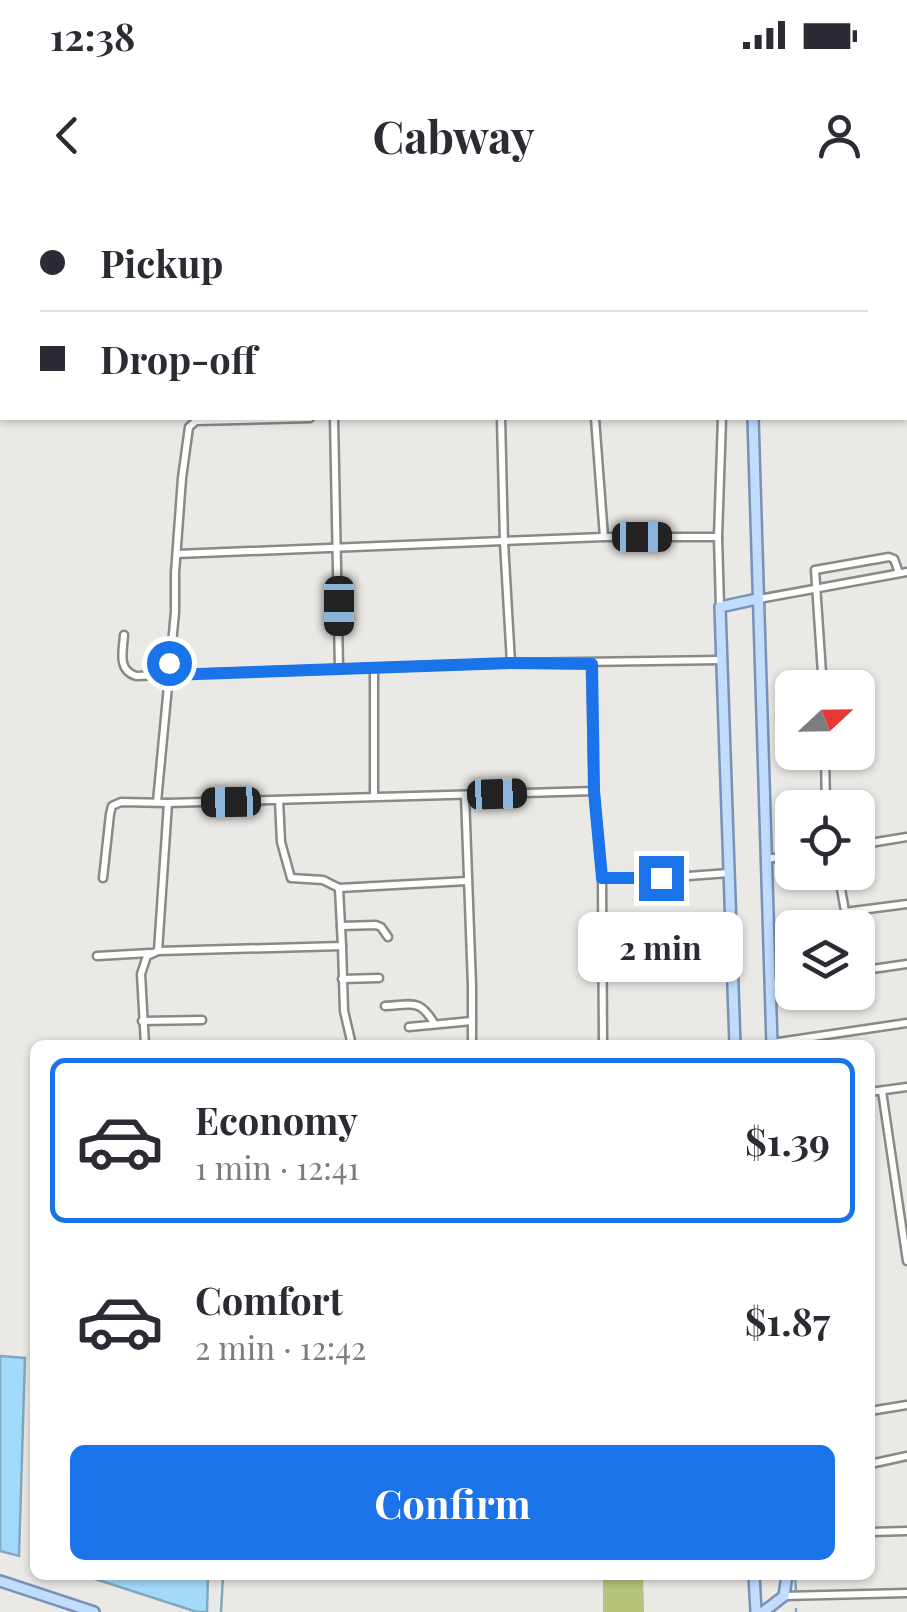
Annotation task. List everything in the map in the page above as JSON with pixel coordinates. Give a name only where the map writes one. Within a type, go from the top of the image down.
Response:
[{"type":"main road","points":[[753,420],[772,1040]]},
{"type":"main road","points":[[735,1040],[720,606],[757,599]]},
{"type":"main road","points":[[755,1580],[759,1612],[784,1596],[786,1580]]},
{"type":"main road","points":[[0,1581],[94,1612]]},
{"type":"street","points":[[157,802],[189,427],[192,423],[263,420]]},
{"type":"street","points":[[334,420],[339,669]]},
{"type":"street","points":[[501,420],[511,663]]},
{"type":"street","points":[[595,420],[604,538]]},
{"type":"street","points":[[720,606],[722,420]]},
{"type":"street","points":[[177,554],[718,537]]},
{"type":"street","points":[[757,599],[816,589],[903,572],[894,559],[816,568],[814,572],[816,589],[822,670]]},
{"type":"street","points":[[124,636],[122,662],[128,673],[136,676],[721,660]]},
{"type":"street","points":[[592,664],[594,791],[602,878],[603,1040]]},
{"type":"street","points":[[374,668],[374,796]]},
{"type":"street","points":[[102,878],[112,806],[120,802],[594,791]]},
{"type":"street","points":[[465,795],[472,1040]]},
{"type":"street","points":[[280,800],[281,842],[291,878],[323,880],[339,888],[467,880]]},
{"type":"street","points":[[155,952],[168,803]]},
{"type":"street","points":[[875,842],[907,837]]},
{"type":"street","points":[[766,859],[775,858]]},
{"type":"street","points":[[602,878],[729,873]]},
{"type":"street","points":[[339,888],[344,1011],[351,1040]]},
{"type":"street","points":[[860,910],[907,904]]},
{"type":"street","points":[[341,926],[376,925],[388,937]]},
{"type":"street","points":[[97,956],[342,946]]},
{"type":"street","points":[[144,1040],[140,974],[145,958],[155,952]]},
{"type":"street","points":[[875,969],[907,964]]},
{"type":"street","points":[[342,979],[379,978]]},
{"type":"street","points":[[770,985],[775,984]]},
{"type":"street","points":[[385,1006],[419,1005],[435,1024]]},
{"type":"street","points":[[142,1021],[202,1020]]},
{"type":"street","points":[[409,1028],[472,1022]]},
{"type":"street","points":[[798,1040],[907,1023]]},
{"type":"street","points":[[875,1092],[907,1087]]},
{"type":"street","points":[[882,1091],[907,1262]]},
{"type":"street","points":[[875,1410],[907,1405]]},
{"type":"street","points":[[875,1463],[907,1456]]},
{"type":"street","points":[[875,1532],[907,1530]]},
{"type":"street","points":[[784,1596],[907,1592]]},
{"type":"green space","points":[[603,1580],[643,1580],[644,1612],[603,1612]]},
{"type":"water","points":[[0,1356],[25,1358],[19,1556],[0,1551]]},
{"type":"water","points":[[98,1580],[208,1580],[207,1612]]},
{"type":"waterway","points":[[221,1612],[223,1580]]},
{"type":"waterway","points":[[795,1580],[796,1592]]},
{"type":"route","points":[[169,663],[169,675],[511,663],[592,664],[594,791],[602,878],[661,878]]}]
